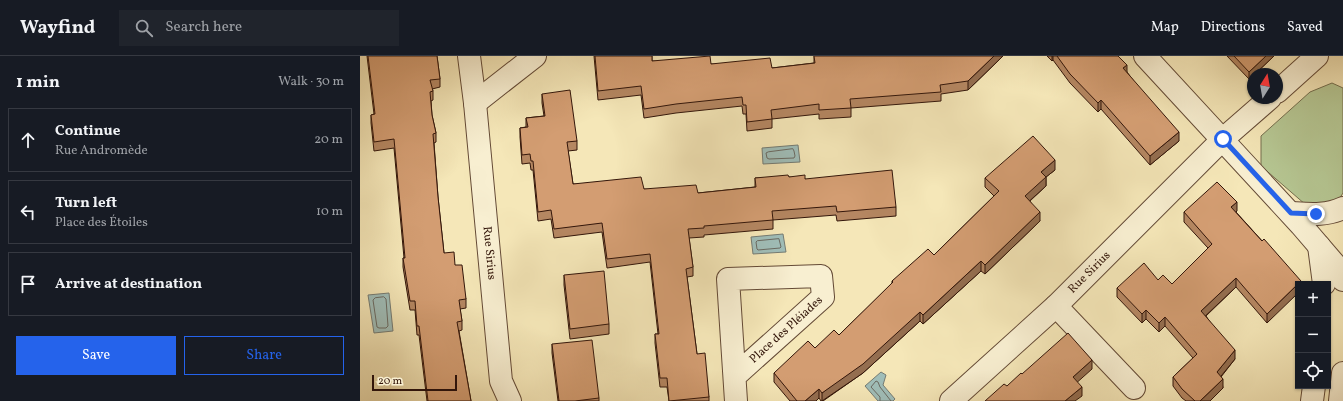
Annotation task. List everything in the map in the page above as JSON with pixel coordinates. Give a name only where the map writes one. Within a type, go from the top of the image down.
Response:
[{"type":"street","name":"Rue Sirius","points":[[469,56],[476,102],[501,381],[510,401]]},
{"type":"street","points":[[476,102],[535,56]]},
{"type":"street","points":[[1146,56],[1291,213],[1338,267],[1343,280]]},
{"type":"street","points":[[1283,87],[1317,56]]},
{"type":"street","name":"Rue Sirius","points":[[951,401],[1056,306],[1223,139],[1263,104]]},
{"type":"street","points":[[1291,213],[1332,213],[1343,208]]},
{"type":"street","points":[[1319,246],[1324,281]]},
{"type":"street","name":"Place des Pléiades","points":[[735,376],[822,297],[821,276],[728,279],[736,401]]},
{"type":"street","points":[[1056,306],[1134,388]]},
{"type":"street","points":[[1340,401],[1343,373]]},
{"type":"street","points":[[1312,401],[1314,389]]},
{"type":"green space","points":[[1332,83],[1343,88],[1343,193],[1336,204],[1306,205],[1261,166],[1261,136],[1310,92]]},
{"type":"water","points":[[798,145],[800,162],[763,164],[762,148]]},
{"type":"water","points":[[783,234],[786,252],[753,254],[751,237]]},
{"type":"water","points":[[389,293],[393,331],[374,333],[368,295]]},
{"type":"water","points":[[881,372],[886,375],[883,385],[895,399],[893,401],[878,401],[865,386]]},
{"type":"building","points":[[368,56],[437,56],[440,79],[430,80],[433,91],[430,92],[432,115],[436,133],[433,134],[438,197],[444,253],[454,252],[455,265],[462,265],[466,299],[459,300],[462,321],[457,322],[471,401],[428,401],[419,326],[417,326],[415,301],[410,301],[403,258],[405,258],[394,139],[374,142],[371,115],[375,114]]},
{"type":"building","points":[[595,56],[652,56],[652,61],[710,56],[711,64],[770,58],[772,68],[815,63],[814,56],[994,56],[968,81],[940,85],[941,92],[850,99],[851,108],[819,110],[819,104],[771,110],[772,119],[747,122],[746,105],[743,105],[742,97],[644,109],[641,86],[598,91]]},
{"type":"building","points":[[1057,56],[1118,56],[1127,65],[1123,68],[1179,132],[1150,156],[1101,100],[1098,103],[1070,74]]},
{"type":"building","points":[[1234,56],[1266,56],[1253,68],[1247,68],[1247,70]]},
{"type":"building","points":[[570,90],[577,141],[567,142],[573,184],[641,177],[644,189],[696,185],[698,193],[756,187],[755,178],[805,175],[805,179],[892,170],[896,207],[837,212],[836,206],[772,211],[773,220],[704,226],[704,228],[688,229],[693,267],[686,269],[697,354],[705,353],[709,397],[669,401],[667,378],[660,378],[655,334],[659,334],[650,254],[607,259],[602,223],[554,229],[551,210],[538,212],[533,161],[531,161],[530,154],[522,155],[520,128],[528,127],[526,118],[545,116],[542,94]]},
{"type":"building","points":[[1033,136],[1055,160],[1041,172],[1046,177],[1025,196],[1040,212],[985,265],[981,261],[923,315],[920,312],[863,364],[822,393],[819,389],[805,401],[797,401],[774,373],[808,341],[815,348],[834,330],[839,335],[893,282],[892,281],[928,249],[934,255],[999,191],[985,178]]},
{"type":"building","points":[[1217,182],[1237,202],[1231,207],[1262,241],[1264,239],[1301,281],[1295,281],[1295,287],[1267,314],[1236,278],[1201,311],[1235,350],[1217,372],[1223,379],[1200,401],[1195,401],[1182,389],[1173,377],[1197,354],[1165,317],[1159,323],[1146,310],[1142,314],[1117,288],[1144,263],[1158,280],[1163,275],[1172,284],[1212,244],[1184,212]]},
{"type":"building","points":[[604,271],[609,324],[570,329],[564,275]]},
{"type":"building","points":[[1068,333],[1092,360],[1073,377],[1082,387],[1065,401],[985,401],[1004,384],[1007,386],[1021,373],[1022,374]]},
{"type":"building","points":[[592,340],[599,398],[559,401],[552,344]]},
{"type":"route","points":[[1223,139],[1291,213],[1316,214]]}]
